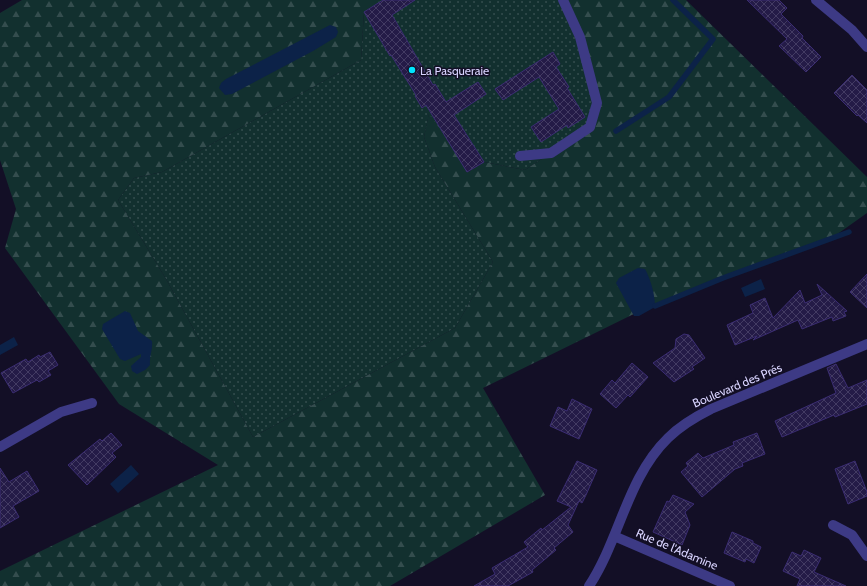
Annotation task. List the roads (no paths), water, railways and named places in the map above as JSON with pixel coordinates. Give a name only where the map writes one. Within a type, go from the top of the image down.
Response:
[{"type":"street","points":[[520,156],[550,152],[590,127],[597,103],[580,37],[563,0]]},
{"type":"street","points":[[816,0],[852,30],[867,47]]},
{"type":"street","name":"Boulevard des Prés","points":[[589,586],[605,557],[630,498],[649,461],[668,438],[693,418],[711,409],[867,344]]},
{"type":"street","points":[[0,447],[61,412],[92,403]]},
{"type":"street","points":[[834,525],[852,535],[867,556]]},
{"type":"street","name":"Rue de l'Adamine","points":[[614,536],[730,586]]},
{"type":"water","points":[[330,25],[336,27],[338,32],[336,37],[313,51],[232,94],[225,95],[219,88],[221,83],[226,79]]},
{"type":"water","points":[[638,268],[645,269],[647,273],[651,283],[655,307],[639,316],[634,316],[616,283],[619,278]]},
{"type":"water","points":[[761,279],[765,289],[745,297],[741,288]]},
{"type":"water","points":[[125,311],[130,313],[138,331],[152,341],[150,365],[145,370],[137,374],[132,371],[131,366],[141,357],[141,354],[125,361],[120,359],[102,329],[103,324]]},
{"type":"water","points":[[14,337],[18,345],[0,355],[0,345]]},
{"type":"water","points":[[131,465],[139,474],[118,493],[110,484]]},
{"type":"waterway","points":[[616,131],[669,97],[713,39],[673,0]]},
{"type":"waterway","points":[[655,306],[723,278],[849,232]]},
{"type":"place","name":"La Pasqueraie","points":[[412,70]]}]
